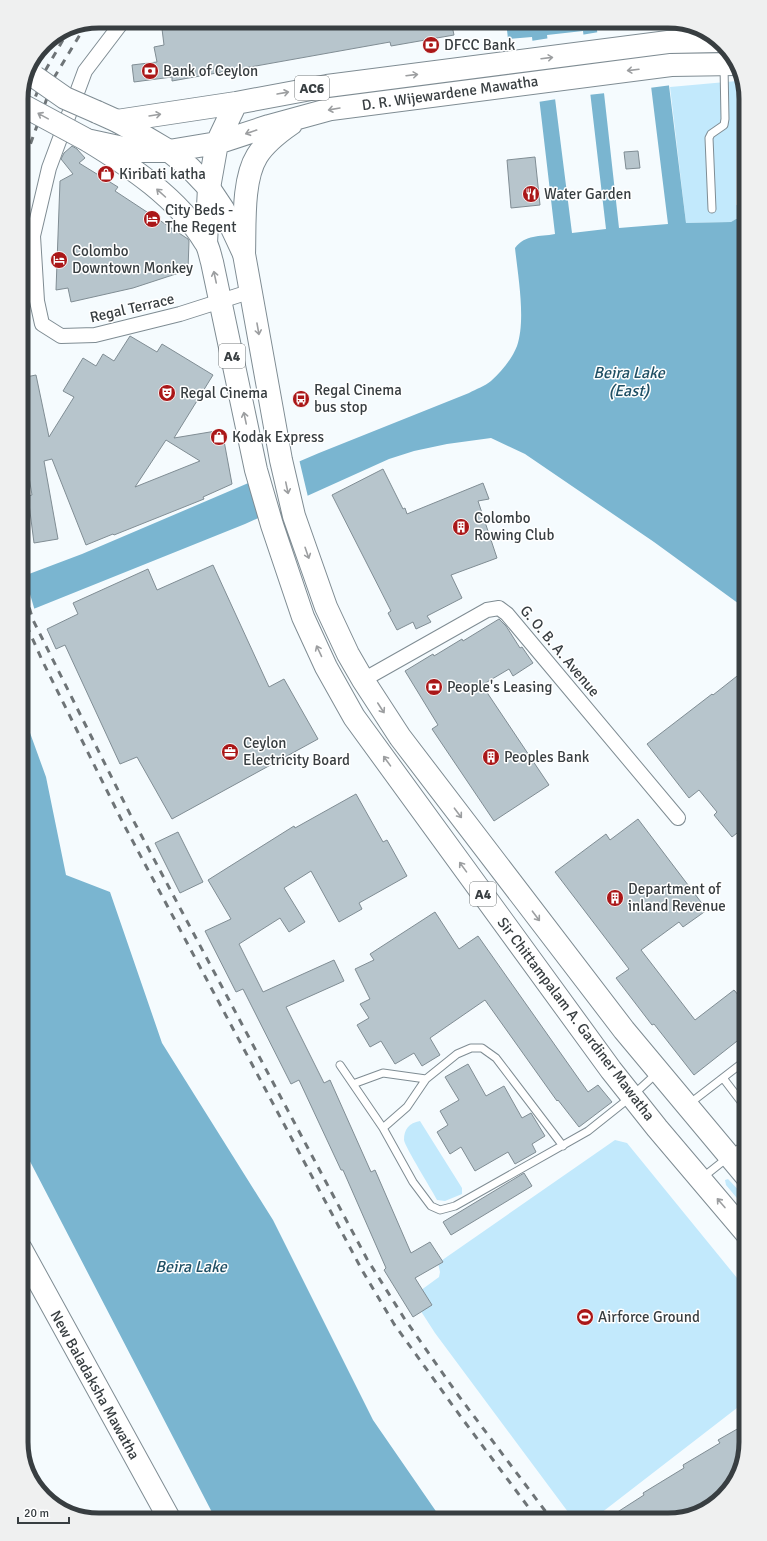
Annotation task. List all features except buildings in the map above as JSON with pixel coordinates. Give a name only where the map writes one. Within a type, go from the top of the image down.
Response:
[{"type":"main road","name":"D. R. Wijewardene Mawatha","points":[[117,121],[236,103],[327,86],[668,42],[708,41]]},
{"type":"main road","name":"D. R. Wijewardene Mawatha","points":[[87,140],[136,151],[168,151],[217,144],[332,109],[671,65],[729,64]]},
{"type":"main road","points":[[33,72],[64,98],[117,121],[168,151],[190,168],[209,188],[223,209],[244,254]]},
{"type":"main road","points":[[206,243],[209,188],[217,144],[236,103]]},
{"type":"main road","points":[[28,108],[87,140],[127,165],[158,190],[189,221],[206,243]]},
{"type":"main road","points":[[244,254],[248,182],[256,157],[273,137],[302,117]]},
{"type":"main road","name":"Sir Chittampalam A. Gardiner Mawatha","points":[[206,243],[221,302],[256,470],[272,525],[303,617],[326,667],[354,717],[611,1070],[739,1225]]},
{"type":"main road","name":"Sir Chittampalam A. Gardiner Mawatha","points":[[244,254],[252,291],[281,460],[294,516],[326,607],[348,654],[400,737],[614,1018],[739,1168]]},
{"type":"main road","name":"New Baladaksha Mawatha","points":[[28,1262],[166,1513]]},
{"type":"street","name":"Regal Terrace","points":[[118,28],[85,71],[49,168],[33,236],[37,301],[42,324],[61,336],[95,336],[221,302]]},
{"type":"street","points":[[221,302],[252,291]]},
{"type":"street","name":"G. O. B. A. Avenue","points":[[363,680],[486,610],[499,608],[507,614],[678,818]]},
{"type":"lane","points":[[712,209],[709,138],[711,134],[724,125],[730,65]]},
{"type":"lane","points":[[383,1128],[407,1107],[426,1079],[457,1054],[471,1048],[482,1048],[496,1058],[563,1146]]},
{"type":"lane","points":[[340,1065],[383,1128],[413,1182],[431,1206],[440,1210],[455,1206],[588,1131],[632,1096],[658,1072]]},
{"type":"lane","points":[[687,1106],[739,1066]]},
{"type":"lane","points":[[353,1084],[383,1073],[426,1079]]},
{"type":"lane","points":[[724,1078],[739,1098]]},
{"type":"lane","points":[[700,1179],[739,1149]]},
{"type":"shaded area","points":[[737,81],[736,205],[739,205],[739,219],[731,222],[686,223],[670,87]]},
{"type":"shaded area","points":[[420,1121],[462,1188],[462,1194],[445,1201],[437,1200],[419,1169],[404,1140],[408,1127],[413,1123]]},
{"type":"shaded area","name":"Airforce Ground","points":[[615,1140],[627,1143],[739,1280],[739,1406],[601,1513],[569,1513],[435,1333],[415,1302],[413,1296],[439,1277],[440,1272],[438,1263]]},
{"type":"shaded area","points":[[728,1179],[739,1191],[739,1201],[726,1185],[725,1180]]},
{"type":"water","name":"Beira Lake (East)","points":[[507,28],[597,28],[619,228],[668,224],[644,28],[662,28],[686,223],[731,222],[739,219],[739,604],[654,542],[525,454],[491,438],[447,444],[414,451],[389,459],[245,524],[28,611],[28,574],[82,554],[319,453],[469,393],[489,383],[495,377],[512,356],[520,335],[521,311],[515,248],[528,238],[555,234],[532,37],[508,39]],"holes":[[[583,31],[606,229],[572,233],[547,35]]]},
{"type":"water","name":"Beira Lake","points":[[28,727],[46,777],[66,875],[110,892],[162,1043],[273,1220],[373,1420],[437,1513],[212,1513],[28,1157]]},
{"type":"pier","points":[[642,28],[665,28],[672,85],[649,88]]},
{"type":"pier","points":[[599,32],[606,93],[588,95],[581,35]]},
{"type":"pier","points":[[550,38],[557,99],[538,102],[531,41]]},
{"type":"pier","points":[[299,459],[308,497],[259,520],[249,481]]},
{"type":"pier","points":[[28,587],[35,611],[28,614]]},
{"type":"railway","points":[[28,151],[55,76],[83,29]]},
{"type":"railway","points":[[28,117],[45,71],[65,37]]},
{"type":"railway","points":[[28,604],[33,620],[131,816],[367,1259],[404,1318],[458,1395],[547,1513]]},
{"type":"railway","points":[[28,629],[123,823],[362,1270],[394,1324],[533,1513]]},
{"type":"place","name":"DFCC Bank","points":[[431,45]]},
{"type":"place","name":"Bank of Ceylon","points":[[150,71]]},
{"type":"place","name":"Kiribati katha","points":[[106,174]]},
{"type":"place","name":"Water Garden","points":[[531,194]]},
{"type":"place","name":"City Beds - The Regent","points":[[152,219]]},
{"type":"place","name":"Colombo Downtown Monkey","points":[[59,260]]},
{"type":"place","name":"Regal Cinema","points":[[167,393]]},
{"type":"place","name":"Regal Cinema bus stop","points":[[301,399]]},
{"type":"place","name":"Kodak Express","points":[[219,437]]},
{"type":"place","name":"Colombo Rowing Club","points":[[461,527]]},
{"type":"place","name":"People's Leasing","points":[[434,687]]},
{"type":"place","name":"Ceylon Electricity Board","points":[[230,752]]},
{"type":"place","name":"Peoples Bank","points":[[491,757]]},
{"type":"place","name":"Department of inland Revenue","points":[[615,898]]},
{"type":"place","name":"Airforce Ground","points":[[585,1317]]}]
